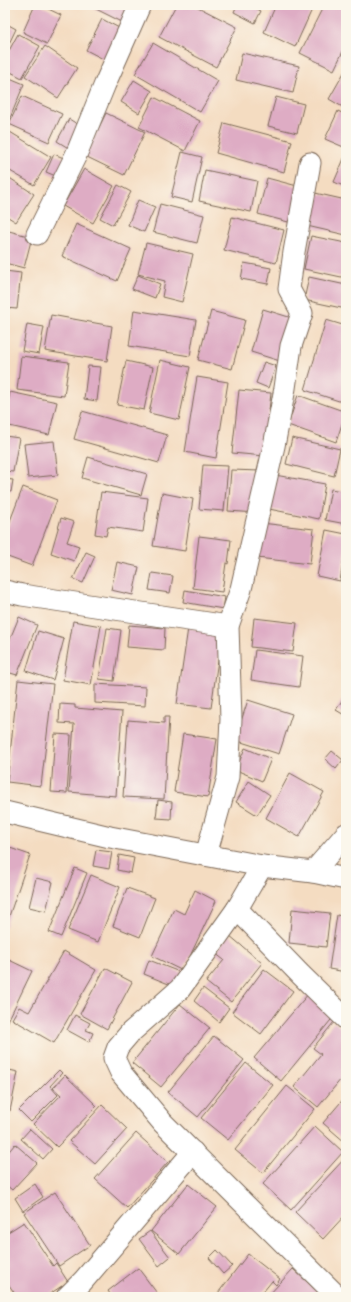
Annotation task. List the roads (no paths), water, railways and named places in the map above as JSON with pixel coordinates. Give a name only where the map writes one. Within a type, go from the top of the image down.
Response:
[{"type":"street","points":[[37,234],[76,155],[140,5]]},
{"type":"street","points":[[206,855],[228,777],[231,719],[228,626],[241,589],[274,446],[291,346],[302,313],[289,289],[310,163]]},
{"type":"street","points":[[5,591],[22,595],[228,626]]},
{"type":"street","points":[[5,812],[110,837],[262,866],[313,872],[346,879]]},
{"type":"street","points":[[313,872],[346,834]]},
{"type":"street","points":[[262,866],[238,909],[180,989],[130,1033],[118,1047],[114,1058],[121,1073],[163,1123],[338,1297]]},
{"type":"street","points":[[238,909],[301,975],[346,1019]]},
{"type":"street","points":[[67,1297],[83,1281],[193,1152]]}]
